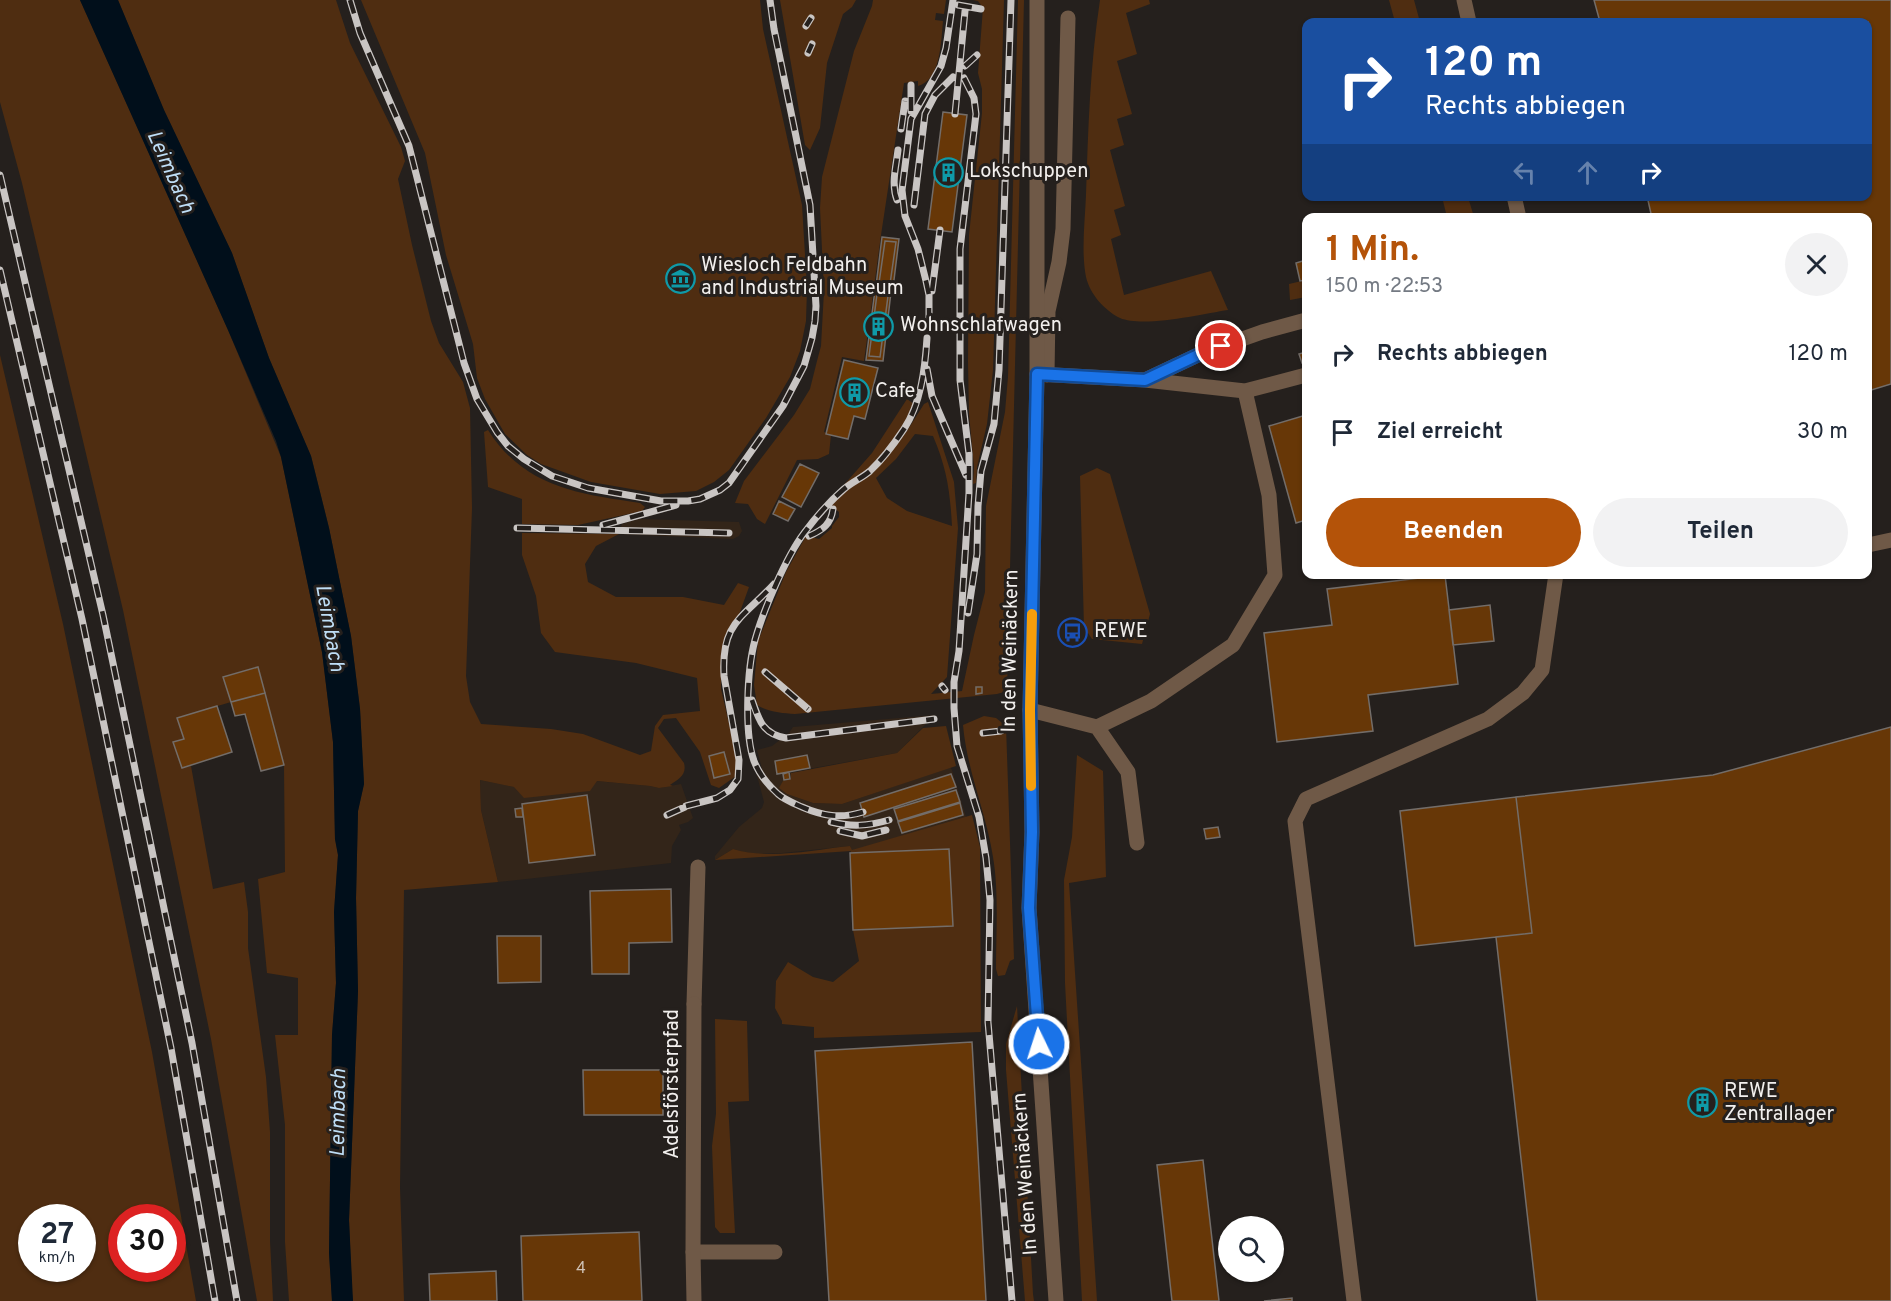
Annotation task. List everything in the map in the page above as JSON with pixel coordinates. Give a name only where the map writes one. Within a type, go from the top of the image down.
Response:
[{"type":"street","name":"In den Weinäckern","points":[[1037,0],[1042,375],[1030,710],[1032,832],[1029,908],[1056,1301]]},
{"type":"street","points":[[1464,0],[1468,18]]},
{"type":"street","points":[[1068,18],[1063,229],[1059,262],[1048,311],[1042,375],[1145,380],[1245,391],[1302,376]]},
{"type":"street","points":[[1145,380],[1200,354],[1262,332],[1302,321]]},
{"type":"street","points":[[1030,710],[1097,727],[1151,701],[1233,645],[1275,575],[1269,495],[1245,391]]},
{"type":"street","points":[[1872,544],[1891,540]]},
{"type":"street","points":[[1354,1301],[1295,821],[1306,799],[1488,719],[1523,693],[1542,670],[1555,579]]},
{"type":"street","points":[[1097,727],[1128,771],[1137,843]]},
{"type":"street","name":"Adelsförsterpfad","points":[[694,1301],[694,1004],[698,867]]},
{"type":"street","points":[[693,1252],[775,1252]]},
{"type":"shaded area","points":[[0,0],[80,0],[228,330],[281,457],[322,652],[333,742],[335,839],[338,855],[334,912],[336,983],[332,1035],[329,1253],[332,1301],[289,1301],[285,1242],[285,1125],[275,1035],[298,1035],[298,978],[267,973],[258,879],[285,872],[284,765],[257,667],[223,677],[231,702],[177,718],[184,739],[174,742],[182,768],[191,766],[213,889],[244,882],[248,912],[248,948],[266,1077],[270,1132],[270,1241],[273,1301],[257,1301],[211,1039],[123,610],[22,183],[0,102]]},
{"type":"shaded area","points":[[118,0],[336,0],[350,43],[401,147],[405,161],[398,179],[431,321],[439,343],[463,382],[470,408],[472,508],[466,676],[470,702],[481,724],[551,729],[583,734],[640,755],[651,751],[655,726],[663,715],[700,711],[697,678],[636,663],[555,652],[541,633],[536,596],[522,555],[522,533],[619,534],[596,546],[585,564],[588,582],[616,597],[683,597],[724,605],[738,583],[749,587],[736,623],[725,640],[721,665],[721,689],[739,767],[736,776],[719,788],[711,785],[700,752],[676,718],[664,719],[658,728],[684,763],[683,774],[670,785],[673,786],[659,788],[597,781],[590,791],[524,798],[514,787],[480,780],[481,810],[498,882],[404,890],[400,1188],[404,1301],[353,1301],[352,1294],[349,1220],[358,991],[356,898],[358,811],[364,784],[360,709],[351,636],[329,528],[311,456],[269,358],[232,253],[164,110]]},
{"type":"shaded area","points":[[361,0],[760,0],[763,29],[802,205],[807,288],[806,321],[800,351],[790,377],[766,418],[729,470],[714,482],[696,491],[660,494],[591,482],[541,464],[527,455],[505,434],[485,399],[477,378],[473,344],[446,255],[425,153]]},
{"type":"shaded area","points":[[780,0],[856,0],[852,7],[843,14],[827,63],[820,128],[810,150],[805,145]]},
{"type":"shaded area","points":[[873,0],[946,0],[944,14],[936,13],[935,20],[943,21],[938,59],[926,82],[918,86],[918,81],[904,83],[864,361],[842,357],[824,432],[831,435],[829,454],[818,459],[797,460],[765,524],[757,519],[748,504],[735,503],[744,481],[794,415],[810,389],[821,346],[824,291],[820,208],[822,177],[854,51]]},
{"type":"shaded area","points":[[973,0],[1004,0],[993,370],[987,424],[977,467],[976,483],[973,484],[968,362],[969,235],[982,113],[982,89],[978,73],[983,8],[978,1]]},
{"type":"shaded area","points":[[1018,0],[1024,0],[1007,691],[997,694],[795,714],[770,711],[757,705],[754,685],[758,641],[786,572],[806,536],[819,539],[832,528],[839,517],[839,512],[831,505],[847,490],[873,473],[907,431],[924,404],[928,402],[954,482],[958,528],[947,677],[931,694],[962,691],[985,592],[986,506],[1005,412],[1008,377]],"holes":[[[915,434],[933,436],[947,480],[952,526],[907,511],[887,498],[876,478],[896,459]]]},
{"type":"shaded area","points":[[1100,0],[1149,0],[1150,4],[1126,13],[1137,54],[1117,61],[1132,114],[1117,119],[1124,145],[1110,150],[1125,206],[1114,210],[1121,235],[1111,239],[1124,295],[1211,271],[1228,310],[1157,321],[1130,321],[1114,315],[1103,306],[1088,283],[1084,236],[1090,98]]},
{"type":"shaded area","points":[[1389,0],[1414,0],[1419,18],[1394,18]]},
{"type":"shaded area","points":[[1443,201],[1469,201],[1473,213],[1446,213]]},
{"type":"shaded area","points":[[1302,281],[1302,298],[1290,300],[1289,284]]},
{"type":"shaded area","points":[[0,355],[63,624],[152,1052],[179,1204],[108,1204],[108,1282],[186,1282],[186,1244],[196,1301],[0,1301]]},
{"type":"shaded area","points":[[907,399],[914,404],[890,445],[871,467],[843,486],[872,453]]},
{"type":"shaded area","points":[[488,430],[502,449],[518,464],[554,485],[595,496],[640,503],[645,507],[642,511],[578,525],[522,524],[522,499],[488,487],[484,432]]},
{"type":"shaded area","points":[[1097,468],[1110,474],[1150,614],[1142,644],[1092,639],[1084,627],[1080,476]]},
{"type":"shaded area","points":[[638,519],[739,522],[742,531],[733,539],[619,534],[622,524]]},
{"type":"shaded area","points":[[935,715],[897,753],[791,772],[792,779],[779,788],[787,794],[813,803],[842,804],[950,767],[966,817],[852,851],[850,846],[750,854],[733,849],[715,860],[715,856],[739,827],[762,808],[764,802],[756,772],[762,769],[757,750],[772,746],[793,727]]},
{"type":"shaded area","points":[[984,716],[996,718],[1006,726],[1014,959],[1010,961],[1005,975],[998,976],[996,969],[996,884],[993,857],[968,759],[963,725]]},
{"type":"shaded area","points":[[946,726],[956,766],[842,804],[813,803],[787,794],[779,788],[783,781],[791,779],[791,773],[897,753],[923,728]]},
{"type":"shaded area","points":[[1077,755],[1103,771],[1106,877],[1069,883],[1097,1301],[1082,1301],[1065,983],[1064,880],[1072,837]]},
{"type":"shaded area","points":[[480,780],[515,787],[597,781],[659,788],[681,784],[693,818],[679,825],[681,830],[672,846],[671,863],[498,882],[481,810]]},
{"type":"shaded area","points":[[972,815],[980,847],[981,1032],[814,1038],[814,1027],[782,1024],[775,1008],[776,981],[788,962],[813,977],[833,982],[859,961],[853,930],[952,926],[949,849],[850,853],[851,851],[715,860],[733,849],[762,854],[806,852],[850,846],[852,850]]},
{"type":"shaded area","points":[[1017,1006],[1034,1301],[1025,1301],[1006,1070],[1006,1044]]},
{"type":"shaded area","points":[[715,1019],[747,1021],[749,1101],[728,1102],[735,1233],[720,1233],[715,1227],[712,1146],[716,1114]]},
{"type":"water","name":"Leimbach","points":[[80,0],[118,0],[164,110],[232,253],[269,358],[311,456],[329,528],[351,636],[360,709],[364,784],[358,811],[356,898],[358,991],[349,1220],[353,1301],[332,1301],[329,1253],[332,1035],[336,983],[334,912],[338,855],[335,839],[333,742],[322,652],[276,441]]},
{"type":"building","points":[[1594,0],[1891,0],[1891,384],[1872,390],[1872,213],[1651,213],[1648,201],[1872,201],[1872,18],[1599,18]]},
{"type":"building","name":"Lokschuppen","points":[[943,112],[967,115],[952,232],[928,229]]},
{"type":"building","points":[[882,237],[899,239],[893,288],[876,286]]},
{"type":"building","points":[[885,241],[896,242],[890,284],[879,283]]},
{"type":"building","points":[[1302,261],[1302,281],[1300,281],[1296,263]]},
{"type":"building","name":"Wohnschlafwagen","points":[[875,290],[891,292],[883,361],[866,360]]},
{"type":"building","points":[[877,294],[888,296],[880,357],[869,356]]},
{"type":"building","name":"Cafe","points":[[844,360],[878,368],[865,419],[854,416],[848,439],[826,434]]},
{"type":"building","points":[[1302,416],[1302,521],[1296,523],[1269,426]]},
{"type":"building","points":[[800,464],[819,473],[801,507],[782,497]]},
{"type":"building","points":[[779,501],[795,509],[788,521],[773,514]]},
{"type":"building","points":[[1411,579],[1445,579],[1458,684],[1368,695],[1373,731],[1277,742],[1264,633],[1332,625],[1327,589]]},
{"type":"building","points":[[1490,605],[1494,641],[1453,645],[1449,610]]},
{"type":"building","points":[[258,667],[265,693],[231,702],[223,677]]},
{"type":"building","points":[[976,687],[982,687],[982,693],[976,694]]},
{"type":"building","points":[[265,693],[284,765],[261,771],[245,714],[235,716],[231,702]]},
{"type":"building","points":[[217,706],[232,752],[182,768],[173,742],[184,739],[177,718]]},
{"type":"building","name":"REWE Zentrallager","points":[[1891,727],[1891,1301],[1537,1301],[1496,937],[1532,933],[1516,797],[1713,775]]},
{"type":"building","points":[[724,752],[730,774],[714,778],[709,756]]},
{"type":"building","points":[[807,755],[810,768],[777,774],[775,761]]},
{"type":"building","points":[[789,772],[790,779],[784,780],[783,774]]},
{"type":"building","points":[[951,774],[956,787],[864,817],[860,803]]},
{"type":"building","points":[[956,790],[960,802],[898,821],[894,809]]},
{"type":"building","points":[[587,795],[595,855],[529,863],[522,804]]},
{"type":"building","points":[[1516,797],[1532,933],[1415,946],[1400,811]]},
{"type":"building","points":[[960,803],[963,815],[902,833],[898,822]]},
{"type":"building","points":[[522,808],[523,817],[516,817],[515,809]]},
{"type":"building","points":[[1218,827],[1220,837],[1206,839],[1204,829]]},
{"type":"building","points":[[949,849],[953,926],[853,930],[850,853]]},
{"type":"building","points":[[671,889],[672,942],[629,943],[629,974],[592,974],[590,891]]},
{"type":"building","points":[[497,936],[541,936],[541,982],[498,983]]},
{"type":"building","points":[[972,1042],[986,1301],[829,1301],[815,1051]]},
{"type":"building","points":[[583,1070],[663,1070],[663,1115],[584,1115]]},
{"type":"building","points":[[1203,1160],[1219,1301],[1172,1301],[1157,1165]]},
{"type":"building","points":[[639,1232],[642,1301],[523,1301],[521,1236]]},
{"type":"building","points":[[496,1271],[497,1301],[430,1301],[429,1274]]},
{"type":"building","points":[[1292,1298],[1292,1301],[1264,1301]]},
{"type":"railway","points":[[350,0],[360,33],[409,146],[464,363],[477,399],[497,432],[508,446],[524,459],[552,476],[588,488],[661,501],[700,499],[729,483],[783,406],[804,366],[812,338],[816,306],[810,205],[770,0]]},
{"type":"railway","points":[[929,322],[929,295],[918,249],[905,216],[902,190],[911,119],[941,66],[953,0]]},
{"type":"railway","points":[[968,613],[977,554],[981,471],[994,424],[999,370],[1011,0]]},
{"type":"railway","points":[[958,5],[981,9]]},
{"type":"railway","points":[[955,114],[965,11]]},
{"type":"railway","points":[[806,26],[811,18]]},
{"type":"railway","points":[[808,53],[812,44]]},
{"type":"railway","points":[[965,66],[977,55]]},
{"type":"railway","points":[[914,205],[925,114],[935,95],[953,77]]},
{"type":"railway","points":[[964,78],[974,98],[976,114],[960,249],[960,380],[969,454],[969,493],[959,651],[954,682],[954,708],[957,746],[979,817],[986,858],[990,900],[988,1022],[1012,1301]]},
{"type":"railway","points":[[911,85],[911,111]]},
{"type":"railway","points":[[901,129],[905,101]]},
{"type":"railway","points":[[897,200],[894,182],[898,150]]},
{"type":"railway","points":[[0,175],[103,615],[192,1043],[237,1301]]},
{"type":"railway","points":[[932,291],[940,230]]},
{"type":"railway","points":[[0,270],[82,619],[171,1048],[215,1301]]},
{"type":"railway","points":[[863,812],[839,816],[810,810],[781,796],[764,779],[754,761],[749,734],[748,701],[752,652],[764,614],[797,543],[833,499],[870,471],[910,419],[921,385],[927,338]]},
{"type":"railway","points":[[927,369],[932,396],[966,475]]},
{"type":"railway","points":[[603,525],[676,505]]},
{"type":"railway","points":[[809,536],[826,526],[833,509]]},
{"type":"railway","points":[[517,528],[729,533]]},
{"type":"railway","points":[[686,806],[717,798],[730,790],[738,779],[739,760],[724,676],[726,644],[730,632],[743,614],[774,584]]},
{"type":"railway","points":[[765,672],[808,709]]},
{"type":"railway","points":[[942,686],[945,690]]},
{"type":"railway","points":[[752,700],[767,730],[786,738],[934,719]]},
{"type":"railway","points":[[983,733],[1001,731]]},
{"type":"railway","points":[[667,815],[685,807]]},
{"type":"railway","points":[[831,822],[860,825],[889,820]]},
{"type":"railway","points":[[840,831],[862,836],[886,830]]},
{"type":"slow traffic","points":[[1031,786],[1032,614]]},
{"type":"place","name":"Lokschuppen","points":[[948,172]]},
{"type":"place","name":"Wiesloch Feldbahn and Industrial Museum","points":[[680,278]]},
{"type":"place","name":"Wohnschlafwagen","points":[[879,326]]},
{"type":"place","name":"Cafe","points":[[854,392]]},
{"type":"place","name":"REWE","points":[[1073,632]]},
{"type":"place","name":"REWE Zentrallager","points":[[1703,1103]]},
{"type":"route","points":[[1039,1044],[1029,908],[1032,832],[1030,710],[1037,374],[1145,380],[1221,346]]}]
